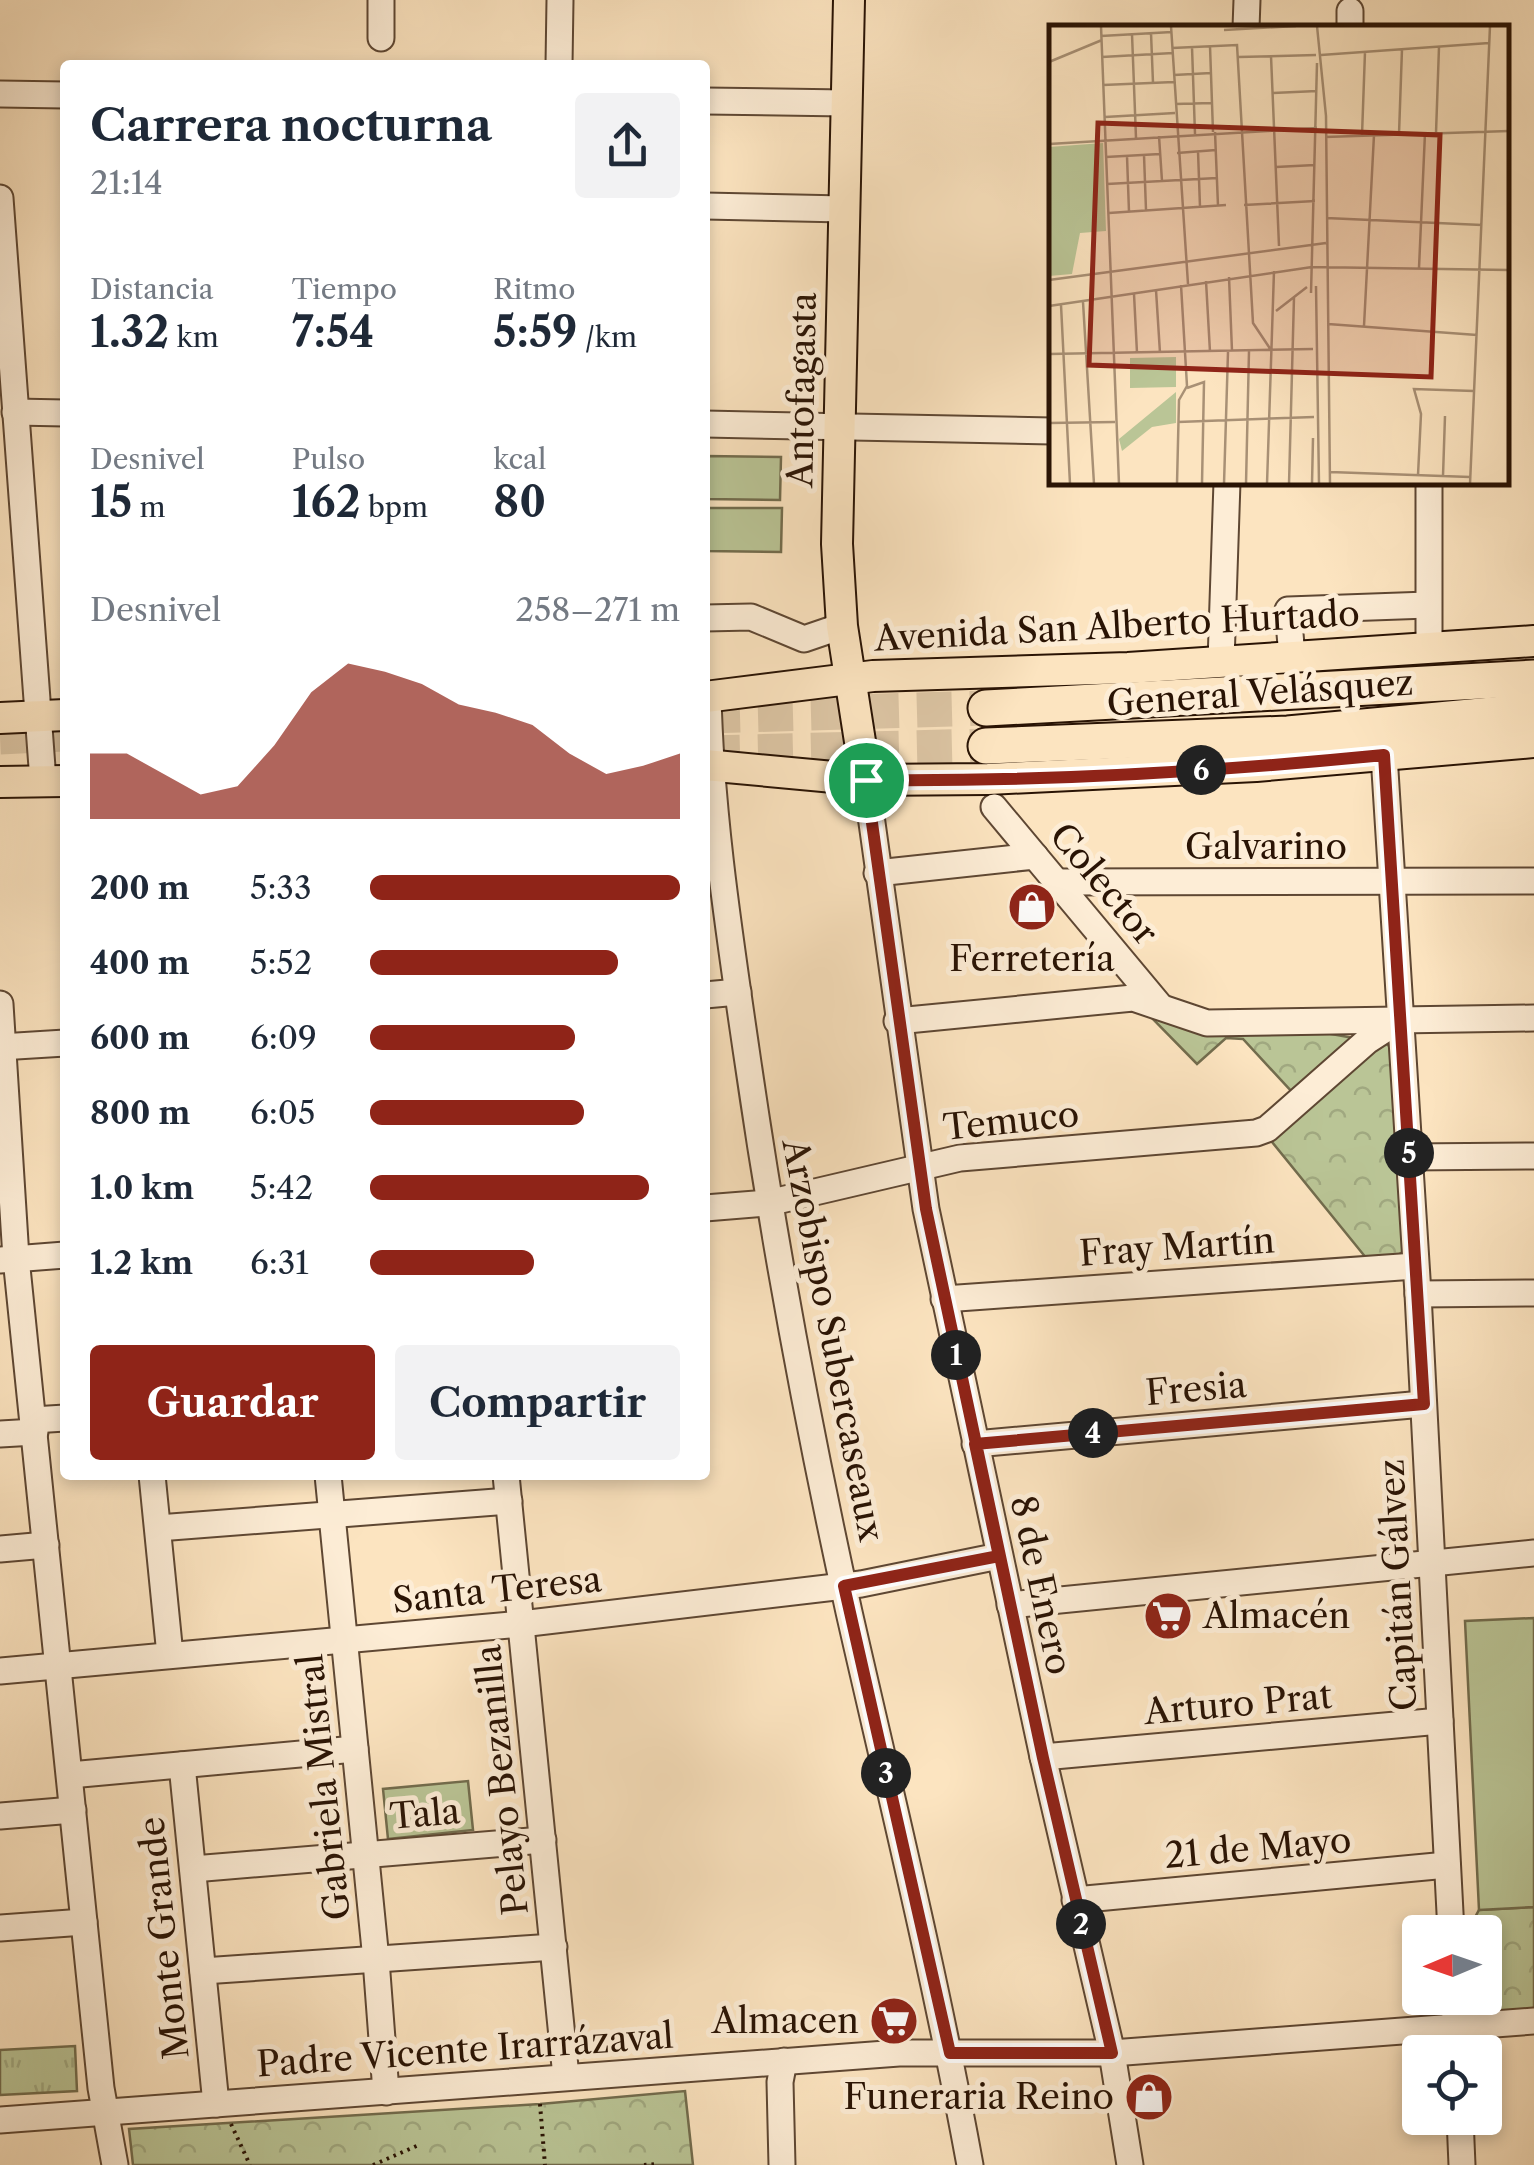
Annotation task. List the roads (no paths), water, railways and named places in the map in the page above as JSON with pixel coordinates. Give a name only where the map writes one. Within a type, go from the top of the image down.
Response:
[{"type":"highway","name":"General Velásquez","points":[[986,708],[1534,678]]},
{"type":"highway","name":"General Velásquez","points":[[986,746],[1268,735],[1534,711]]},
{"type":"main road","name":"Antofagasta","points":[[849,0],[837,544],[842,626],[866,780]]},
{"type":"main road","points":[[816,683],[831,660],[842,626]]},
{"type":"main road","name":"Avenida San Alberto Hurtado","points":[[710,696],[852,678],[1221,662],[1534,640]]},
{"type":"main road","points":[[0,718],[52,715]]},
{"type":"main road","points":[[710,765],[866,780],[988,779],[1188,771],[1534,742]]},
{"type":"main road","points":[[0,782],[54,781]]},
{"type":"street","points":[[381,38],[382,0]]},
{"type":"street","points":[[559,60],[560,0]]},
{"type":"street","points":[[1246,25],[1247,0]]},
{"type":"street","points":[[0,94],[60,94]]},
{"type":"street","points":[[710,101],[846,102]]},
{"type":"street","points":[[0,198],[15,412],[11,490],[52,715],[54,781]]},
{"type":"street","points":[[710,206],[844,209]]},
{"type":"street","points":[[15,412],[60,413]]},
{"type":"street","points":[[710,424],[1049,430]]},
{"type":"street","points":[[1221,662],[1227,485]]},
{"type":"street","points":[[1428,646],[1429,485]]},
{"type":"street","points":[[1292,656],[1288,610],[1428,605]]},
{"type":"street","points":[[710,618],[751,617],[804,640],[842,626]]},
{"type":"street","name":"Capitán Gálvez","points":[[1384,755],[1418,1294],[1450,1915]]},
{"type":"street","name":"8 de Enero","points":[[866,780],[919,1168],[1043,1758],[1112,2053],[1130,2165]]},
{"type":"street","name":"Arzobispo Subercaseaux","points":[[710,787],[768,1203],[844,1586],[950,2053],[970,2165]]},
{"type":"street","name":"Colector","points":[[994,807],[1160,1006]]},
{"type":"street","points":[[877,873],[1036,856]]},
{"type":"street","name":"Galvarino","points":[[1057,882],[1534,881]]},
{"type":"street","points":[[710,995],[738,992]]},
{"type":"street","points":[[897,1021],[1134,998],[1208,1023],[1534,1018]]},
{"type":"street","points":[[0,1004],[8,1259],[34,1426],[100,2088],[115,2165]]},
{"type":"street","name":"Temuco","points":[[710,1208],[768,1203],[960,1158],[1229,1137],[1267,1129],[1368,1040],[1400,1019]]},
{"type":"street","points":[[1,1047],[60,1043]]},
{"type":"street","points":[[1409,1157],[1534,1156]]},
{"type":"street","points":[[8,1259],[60,1255]]},
{"type":"street","name":"Fray Martín","points":[[944,1298],[1415,1266]]},
{"type":"street","points":[[1418,1294],[1534,1293]]},
{"type":"street","name":"Fresia","points":[[975,1444],[1424,1404]]},
{"type":"street","points":[[0,1434],[60,1419]]},
{"type":"street","points":[[153,1480],[170,1655]]},
{"type":"street","name":"Gabriela Mistral","points":[[329,1480],[386,2092]]},
{"type":"street","points":[[158,1528],[332,1514],[508,1488]]},
{"type":"street","name":"Pelayo Bezanilla","points":[[508,1488],[566,2077]]},
{"type":"street","points":[[0,1549],[46,1545]]},
{"type":"street","points":[[1010,1606],[1534,1553]]},
{"type":"street","name":"Santa Teresa","points":[[0,1671],[522,1624],[844,1586],[999,1556]]},
{"type":"street","name":"Arturo Prat","points":[[1043,1758],[1440,1721]]},
{"type":"street","points":[[70,1775],[355,1749]]},
{"type":"street","name":"Monte Grande","points":[[182,1765],[222,2111]]},
{"type":"street","points":[[0,1816],[73,1810]]},
{"type":"street","name":"Tala","points":[[193,1869],[543,1840]]},
{"type":"street","name":"21 de Mayo","points":[[1076,1900],[1447,1865]]},
{"type":"street","points":[[0,1928],[84,1922]]},
{"type":"street","points":[[204,1971],[554,1947]]},
{"type":"street","name":"Padre Vicente Irarrázaval","points":[[1478,2035],[1534,2022]]},
{"type":"street","name":"Padre Vicente Irarrázaval","points":[[0,2120],[106,2112],[222,2111],[386,2092],[899,2052],[1112,2053],[1402,2042]]},
{"type":"street","points":[[782,2165],[780,2082],[784,2061]]},
{"type":"street","points":[[1461,2135],[1462,2165]]},
{"type":"tunnel","points":[[710,716],[986,708]]},
{"type":"tunnel","points":[[0,737],[60,734]]},
{"type":"tunnel","points":[[710,753],[986,746]]},
{"type":"place","name":"Ferretería","points":[[1032,907]]},
{"type":"place","name":"Almacén","points":[[1168,1616]]},
{"type":"place","name":"Almacen","points":[[894,2021]]},
{"type":"place","name":"Funeraria Reino","points":[[1149,2097]]}]
